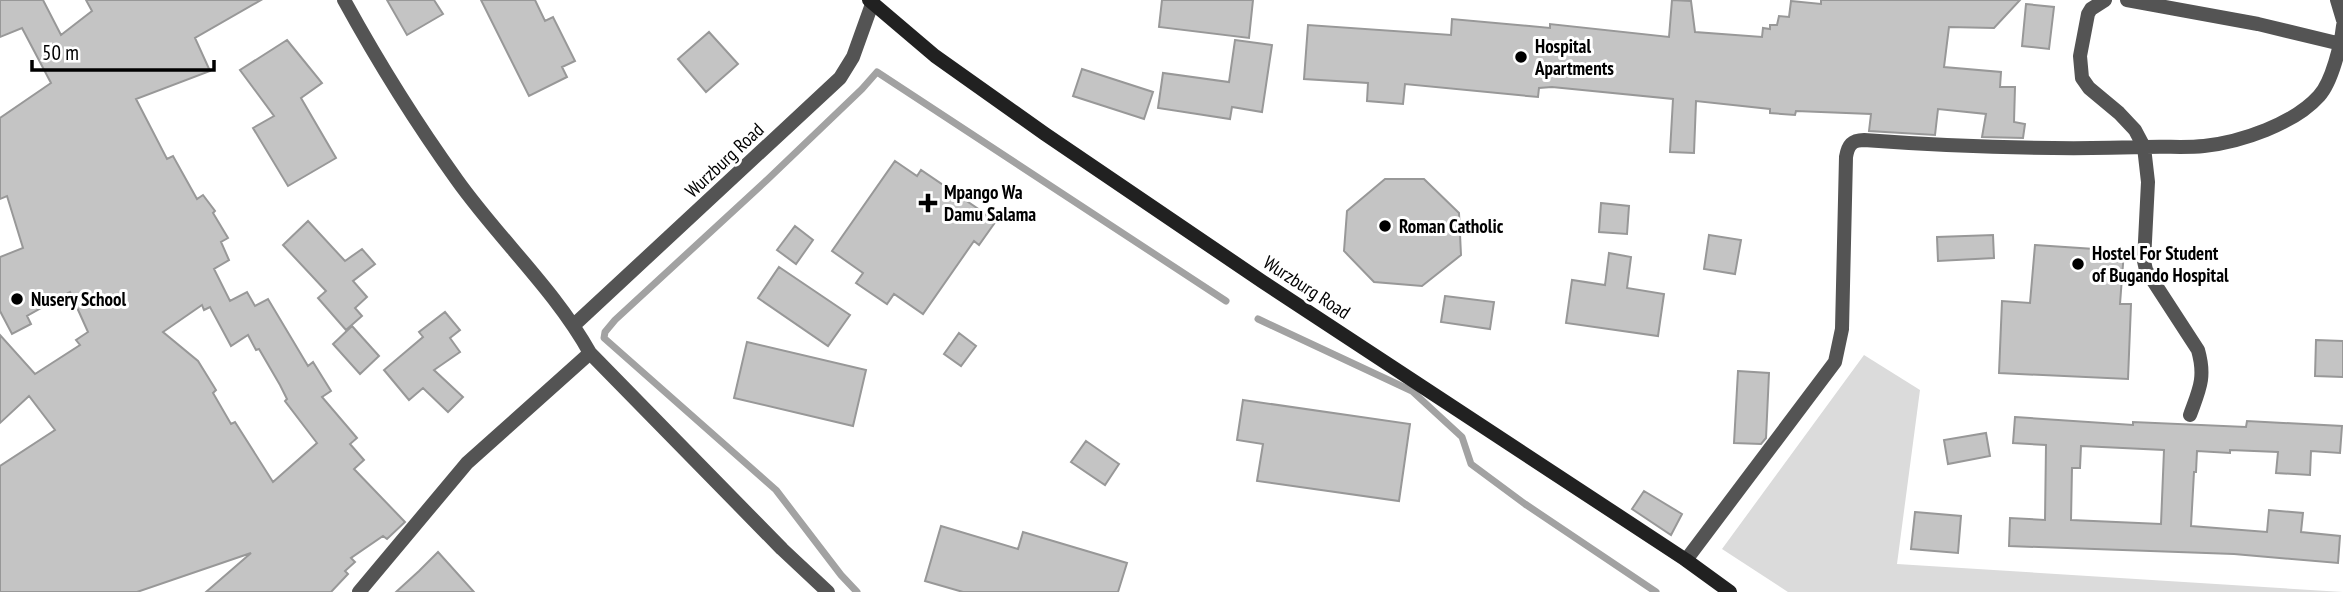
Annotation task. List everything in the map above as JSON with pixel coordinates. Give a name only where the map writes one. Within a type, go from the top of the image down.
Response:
[{"type":"main road","name":"Wurzburg Road","points":[[870,2],[935,56],[1045,134],[1263,282],[1686,560],[1730,592]]},
{"type":"street","points":[[344,0],[360,30],[457,181],[574,325],[590,354],[782,549],[828,592]]},
{"type":"street","points":[[2105,0],[2095,5],[2088,14],[2080,56],[2080,73],[2089,88],[2135,130],[2144,147],[2148,182],[2144,261],[2146,270],[2198,351],[2202,363],[2203,378],[2190,415]]},
{"type":"street","points":[[2127,0],[2245,22],[2341,44]]},
{"type":"street","points":[[2337,0],[2343,20]]},
{"type":"street","name":"Wurzburg Road","points":[[574,325],[840,78],[853,57],[870,2]]},
{"type":"street","points":[[1686,560],[1835,362],[1842,329],[1846,157],[1854,141],[2039,149],[2205,146],[2242,138],[2287,121],[2320,95],[2341,44],[2343,26]]},
{"type":"street","points":[[359,592],[467,463],[590,354]]},
{"type":"shaded area","points":[[1864,355],[1920,390],[1897,564],[2343,592],[1788,592],[1722,549]]},
{"type":"building","points":[[0,0],[43,0],[61,35],[92,11],[86,0],[261,0],[195,38],[210,71],[136,99],[167,159],[173,156],[197,199],[203,195],[215,211],[213,213],[228,238],[221,242],[229,260],[214,269],[230,301],[247,292],[255,306],[268,299],[308,366],[313,362],[331,391],[322,397],[357,438],[350,444],[364,460],[354,469],[405,522],[387,539],[383,536],[351,558],[355,562],[345,571],[348,574],[331,592],[206,592],[251,553],[137,592],[0,592],[0,466],[55,430],[29,396],[0,423],[0,335],[35,374],[80,345],[76,340],[88,332],[70,292],[27,316],[31,324],[12,334],[0,311],[0,257],[23,248],[7,196],[0,199],[0,118],[51,83],[22,28],[0,37]],"holes":[[[202,305],[204,310],[210,307],[231,346],[248,335],[280,385],[287,399],[285,401],[317,443],[273,482],[235,422],[231,424],[213,393],[216,390],[198,361],[163,332]]]},
{"type":"building","points":[[387,0],[434,0],[443,14],[407,35]]},
{"type":"building","points":[[481,0],[535,0],[545,21],[553,17],[575,61],[562,67],[567,77],[529,96]]},
{"type":"building","points":[[1162,0],[1253,0],[1249,38],[1159,27]]},
{"type":"building","points":[[1672,0],[1691,1],[1695,32],[1762,37],[1763,28],[1770,29],[1770,25],[1777,25],[1779,16],[1789,17],[1791,1],[1821,4],[1821,0],[2020,0],[1994,28],[1949,27],[1944,67],[2001,72],[2000,87],[2015,87],[2014,122],[2025,124],[2023,138],[1982,137],[1986,114],[1938,109],[1935,135],[1869,131],[1871,114],[1796,111],[1795,115],[1770,113],[1770,109],[1696,101],[1694,153],[1670,152],[1673,99],[1552,87],[1539,88],[1538,97],[1405,84],[1403,104],[1367,101],[1368,83],[1304,79],[1308,25],[1451,35],[1452,19],[1550,28],[1550,24],[1669,37]]},
{"type":"building","points":[[2026,4],[2054,7],[2049,49],[2022,46]]},
{"type":"building","points":[[709,32],[738,64],[706,92],[678,59]]},
{"type":"building","points":[[287,40],[322,83],[301,98],[336,158],[288,186],[253,128],[274,116],[240,70]]},
{"type":"building","points":[[1235,40],[1272,45],[1262,112],[1232,107],[1230,119],[1158,108],[1163,73],[1229,82]]},
{"type":"building","points":[[1082,69],[1153,92],[1144,119],[1073,96]]},
{"type":"building","points":[[895,161],[917,176],[921,170],[996,221],[979,245],[974,241],[923,314],[894,294],[887,304],[856,283],[863,273],[832,251]]},
{"type":"building","points":[[1385,179],[1424,179],[1459,213],[1461,255],[1422,286],[1374,282],[1344,251],[1347,211]]},
{"type":"building","points":[[1601,203],[1629,206],[1627,234],[1599,232]]},
{"type":"building","points":[[308,221],[345,261],[362,249],[375,264],[353,281],[367,297],[355,308],[362,316],[346,330],[318,298],[326,291],[283,245]]},
{"type":"building","points":[[795,226],[813,240],[796,264],[777,250]]},
{"type":"building","points":[[1709,235],[1741,240],[1735,274],[1704,269]]},
{"type":"building","points":[[1993,235],[1994,258],[1938,261],[1937,237]]},
{"type":"building","points":[[2035,245],[2124,251],[2120,304],[2131,304],[2128,379],[1999,373],[2002,301],[2030,303]]},
{"type":"building","points":[[1609,253],[1631,257],[1627,288],[1664,294],[1658,336],[1566,323],[1572,280],[1605,285]]},
{"type":"building","points":[[779,267],[850,315],[828,346],[758,298]]},
{"type":"building","points":[[1445,296],[1494,302],[1490,329],[1441,322]]},
{"type":"building","points":[[445,312],[460,330],[450,338],[460,352],[434,370],[463,397],[448,412],[423,388],[409,400],[384,370],[423,337],[419,332]]},
{"type":"building","points":[[352,326],[379,356],[360,374],[333,344]]},
{"type":"building","points":[[959,333],[976,346],[961,366],[944,354]]},
{"type":"building","points":[[2316,340],[2343,341],[2343,377],[2315,376]]},
{"type":"building","points":[[747,342],[866,370],[853,426],[734,398]]},
{"type":"building","points":[[1738,371],[1769,373],[1766,438],[1761,444],[1734,443]]},
{"type":"building","points":[[1243,400],[1410,424],[1399,501],[1257,481],[1263,444],[1237,440]]},
{"type":"building","points":[[2015,417],[2133,425],[2133,422],[2246,427],[2247,421],[2342,426],[2340,453],[2311,451],[2310,475],[2276,473],[2278,452],[2197,451],[2191,526],[2267,532],[2269,510],[2303,513],[2301,532],[2340,536],[2338,563],[2234,554],[2009,546],[2010,518],[2045,520],[2046,445],[2013,443]],"holes":[[[2081,446],[2164,450],[2161,524],[2071,520],[2072,468],[2080,468]]]},
{"type":"building","points":[[1986,433],[1990,456],[1948,464],[1944,440]]},
{"type":"building","points":[[1086,441],[1119,464],[1105,485],[1071,462]]},
{"type":"building","points":[[1644,491],[1682,514],[1671,535],[1632,509]]},
{"type":"building","points":[[1915,512],[1961,516],[1958,553],[1911,549]]},
{"type":"building","points":[[941,526],[1018,549],[1023,532],[1127,563],[1118,592],[963,592],[925,581]]},
{"type":"building","points":[[438,552],[474,592],[396,592],[419,571]]},
{"type":"waterway","points":[[857,592],[776,490],[604,338],[605,332],[615,320],[768,179],[877,72],[1226,301]]},
{"type":"waterway","points":[[1258,319],[1412,391],[1462,437],[1471,464],[1525,504],[1656,592]]},
{"type":"place","name":"Hospital Apartments","points":[[1521,57]]},
{"type":"place","name":"Mpango Wa Damu Salama","points":[[928,203]]},
{"type":"place","name":"Roman Catholic","points":[[1385,226]]},
{"type":"place","name":"Hostel For Student of Bugando Hospital","points":[[2078,264]]},
{"type":"place","name":"Nusery School","points":[[17,299]]}]
